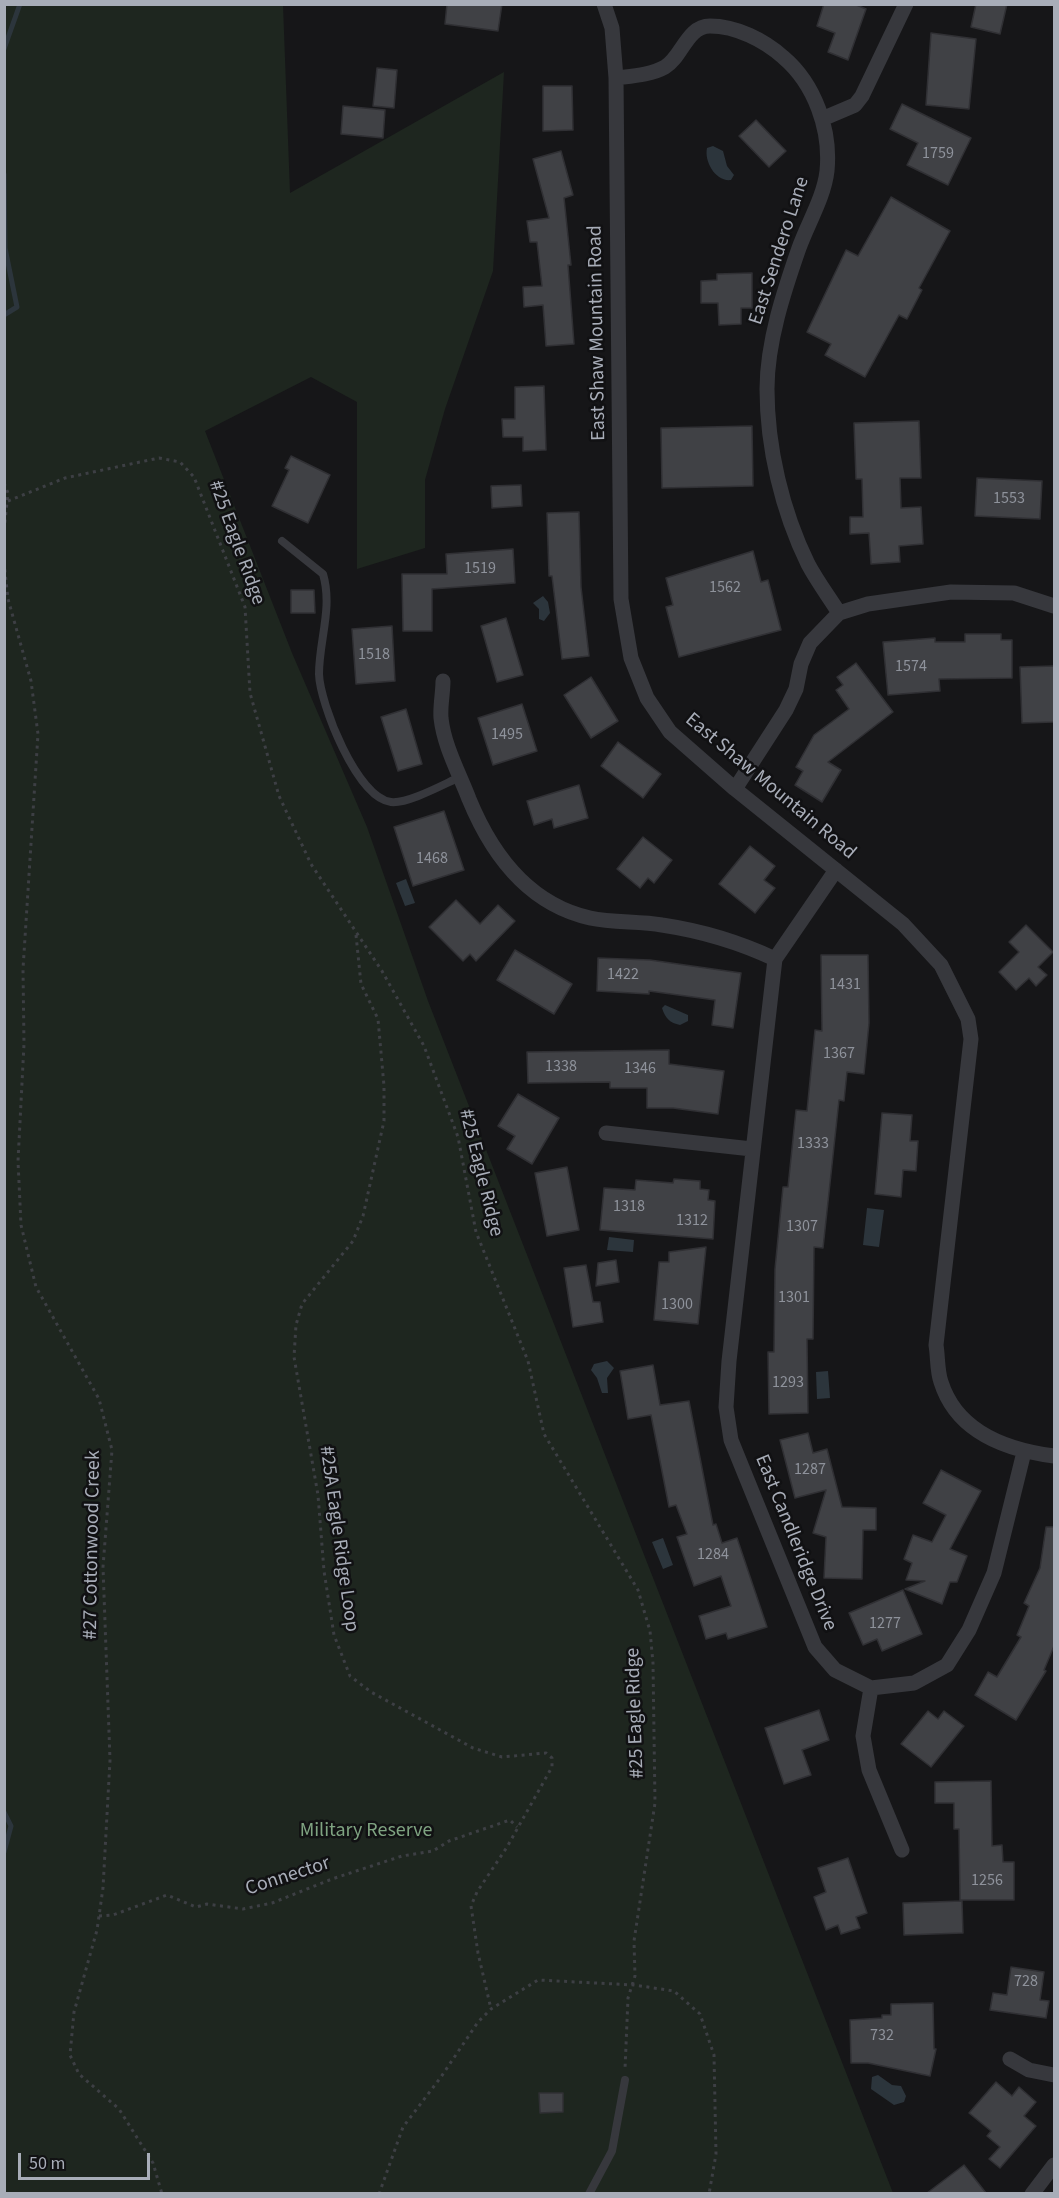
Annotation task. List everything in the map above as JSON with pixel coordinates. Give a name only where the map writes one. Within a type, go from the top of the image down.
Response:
[{"type":"street","name":"East Shaw Mountain Road","points":[[604,4],[612,28],[616,78],[621,590],[625,623],[635,668],[647,698],[670,732],[735,789],[903,924],[941,965],[968,1019],[971,1039],[936,1345],[941,1382],[962,1418],[992,1440],[1024,1452],[1054,1456]]},
{"type":"street","points":[[822,119],[855,105],[862,96],[906,4]]},
{"type":"street","name":"East Sendero Lane","points":[[616,78],[664,67],[671,62],[693,33],[706,26],[724,27],[764,43],[791,63],[810,89],[822,119],[828,147],[827,173],[799,247],[778,316],[767,388],[770,435],[780,486],[794,532],[809,566],[839,614]]},
{"type":"street","points":[[735,789],[786,710],[796,689],[801,664],[810,643],[839,614],[868,604],[951,592],[1014,593],[1054,606]]},
{"type":"street","points":[[443,681],[441,717],[445,738],[492,849],[514,876],[541,898],[565,910],[591,918],[663,925],[738,942],[775,959]]},
{"type":"street","name":"East Candleridge Drive","points":[[836,870],[775,959],[752,1149],[726,1407],[731,1440],[815,1647],[835,1670],[871,1688]]},
{"type":"street","points":[[606,1133],[752,1149]]},
{"type":"street","points":[[902,1850],[869,1770],[863,1736],[871,1688],[914,1683],[947,1665],[969,1630],[994,1573],[1024,1452]]},
{"type":"street","points":[[1010,2059],[1029,2070],[1054,2074]]},
{"type":"street","points":[[1032,2193],[1054,2165]]},
{"type":"lane","points":[[282,541],[323,574],[328,604],[319,672],[320,693],[345,750],[366,786],[376,796],[392,802],[411,798],[460,777]]},
{"type":"lane","points":[[589,2193],[612,2151],[625,2080]]},
{"type":"path","name":"#25 Eagle Ridge","points":[[8,501],[65,478],[159,458],[180,462],[194,477],[245,607],[250,693],[279,796],[311,864],[356,932],[424,1046],[458,1137],[476,1232],[528,1361],[544,1434],[638,1590],[650,1631],[653,1664],[655,1803],[634,1941],[634,1984],[628,1998],[625,2080]]},
{"type":"path","points":[[4,483],[8,501],[4,531]]},
{"type":"path","name":"#27 Cottonwood Creek","points":[[4,562],[8,599],[31,681],[38,734],[23,969],[24,1044],[18,1161],[21,1225],[36,1287],[99,1399],[112,1450],[103,1568],[110,1760],[99,1916],[74,2012],[70,2055],[79,2074],[118,2109],[153,2163],[162,2193]]},
{"type":"path","name":"#25A Eagle Ridge Loop","points":[[356,932],[361,984],[378,1019],[384,1086],[384,1121],[353,1241],[302,1304],[296,1325],[294,1357],[318,1495],[324,1571],[334,1635],[350,1676],[371,1692],[473,1748],[502,1756],[546,1753],[552,1758],[552,1767],[477,1892],[471,1906],[478,1953],[491,2009]]},
{"type":"path","name":"Connector","points":[[99,1916],[113,1915],[167,1895],[196,1907],[207,1904],[243,1909],[272,1903],[332,1879],[402,1856],[433,1851],[439,1845],[482,1828],[488,1829],[510,1820],[517,1827]]},
{"type":"path","points":[[379,2193],[403,2127],[441,2077],[478,2022],[491,2009],[538,1980],[634,1984],[674,1991],[700,2014],[714,2055],[716,2154],[709,2193]]},
{"type":"green space","name":"Military Reserve","points":[[5,5],[283,5],[290,193],[504,72],[493,271],[445,409],[425,480],[425,548],[357,569],[357,402],[311,377],[205,431],[292,653],[367,827],[428,1001],[893,2193],[5,2194]]},
{"type":"shaded area","points":[[713,146],[723,151],[727,166],[734,175],[731,180],[720,178],[709,165],[707,148]]},
{"type":"shaded area","points":[[543,596],[548,602],[550,613],[544,621],[539,619],[539,609],[533,603]]},
{"type":"shaded area","points":[[406,879],[415,903],[405,906],[396,883]]},
{"type":"shaded area","points":[[665,1005],[688,1015],[688,1021],[680,1025],[671,1021],[663,1012],[662,1008]]},
{"type":"shaded area","points":[[867,1208],[884,1210],[879,1247],[863,1245]]},
{"type":"shaded area","points":[[609,1237],[634,1240],[633,1252],[607,1250]]},
{"type":"shaded area","points":[[607,1361],[614,1368],[607,1378],[608,1393],[602,1393],[597,1378],[591,1370],[594,1364]]},
{"type":"shaded area","points":[[828,1371],[830,1398],[817,1399],[816,1372]]},
{"type":"shaded area","points":[[663,1538],[673,1565],[663,1569],[652,1542]]},
{"type":"shaded area","points":[[878,2075],[892,2085],[901,2086],[906,2096],[904,2102],[894,2105],[871,2089],[872,2077]]},
{"type":"building","points":[[447,4],[502,4],[498,31],[445,24]]},
{"type":"building","points":[[824,4],[854,4],[866,9],[848,60],[828,52],[835,33],[817,26]]},
{"type":"building","points":[[976,4],[1007,4],[1000,34],[971,27]]},
{"type":"building","points":[[931,33],[976,39],[969,109],[926,105]]},
{"type":"building","points":[[377,68],[397,70],[394,108],[373,106]]},
{"type":"building","points":[[543,86],[572,86],[573,130],[543,131]]},
{"type":"building","points":[[902,104],[971,138],[948,185],[907,165],[918,143],[890,129]]},
{"type":"building","points":[[343,106],[385,110],[383,138],[341,134]]},
{"type":"building","points":[[756,120],[786,151],[769,167],[739,136]]},
{"type":"building","points":[[561,151],[573,195],[564,198],[571,265],[568,265],[574,344],[546,346],[543,305],[524,307],[523,287],[542,286],[537,242],[530,242],[527,221],[549,218],[533,159]]},
{"type":"building","points":[[891,197],[950,231],[919,288],[922,290],[907,319],[899,315],[865,377],[825,355],[831,344],[807,332],[846,250],[858,256]]},
{"type":"building","points":[[752,273],[752,308],[741,308],[741,324],[719,325],[718,303],[701,303],[701,281],[717,280],[717,274]]},
{"type":"building","points":[[544,386],[546,450],[523,451],[523,437],[503,437],[502,419],[515,419],[515,387]]},
{"type":"building","points":[[919,421],[921,478],[900,478],[901,508],[921,507],[923,544],[899,546],[900,562],[871,564],[869,533],[850,534],[850,517],[863,517],[862,479],[856,479],[854,423]]},
{"type":"building","points":[[752,426],[753,486],[662,488],[661,428]]},
{"type":"building","points":[[291,456],[330,475],[308,523],[272,506],[289,470],[285,468]]},
{"type":"building","points":[[977,478],[1042,481],[1040,519],[975,516]]},
{"type":"building","points":[[521,485],[522,506],[492,508],[491,486]]},
{"type":"building","points":[[579,512],[581,587],[589,656],[562,659],[552,576],[549,576],[547,513]]},
{"type":"building","points":[[513,549],[515,583],[432,589],[432,631],[403,631],[402,574],[447,574],[446,554]]},
{"type":"building","points":[[753,551],[761,582],[768,580],[781,630],[679,657],[666,607],[673,605],[666,578]]},
{"type":"building","points":[[291,590],[314,590],[315,613],[291,613]]},
{"type":"building","points":[[506,618],[523,675],[497,682],[481,626]]},
{"type":"building","points":[[392,626],[395,681],[356,684],[352,629]]},
{"type":"building","points":[[965,634],[1001,634],[1001,640],[1012,640],[1012,678],[939,679],[940,691],[888,695],[883,642],[935,638],[935,642],[965,642]]},
{"type":"building","points":[[856,663],[893,712],[828,762],[841,770],[822,802],[795,785],[803,771],[796,767],[814,735],[849,709],[836,690],[843,685],[837,677]]},
{"type":"building","points":[[1054,666],[1054,722],[1022,723],[1020,667]]},
{"type":"building","points":[[591,677],[618,721],[591,738],[564,695]]},
{"type":"building","points":[[522,704],[537,751],[493,765],[478,718]]},
{"type":"building","points":[[406,709],[422,764],[398,771],[381,717]]},
{"type":"building","points":[[618,742],[661,774],[643,798],[601,766]]},
{"type":"building","points":[[579,785],[588,818],[554,828],[552,819],[534,825],[527,801]]},
{"type":"building","points":[[444,811],[464,870],[413,886],[394,827]]},
{"type":"building","points":[[643,837],[672,860],[654,883],[648,878],[640,888],[617,869]]},
{"type":"building","points":[[750,846],[775,866],[764,880],[775,888],[755,913],[719,884]]},
{"type":"building","points":[[456,900],[480,924],[498,905],[515,921],[476,961],[470,954],[463,961],[429,927]]},
{"type":"building","points":[[1026,925],[1053,952],[1038,967],[1047,975],[1036,986],[1029,978],[1016,990],[999,972],[1019,952],[1009,942]]},
{"type":"building","points":[[515,950],[572,984],[554,1014],[497,980]]},
{"type":"building","points":[[821,955],[868,955],[869,1023],[864,1074],[847,1072],[844,1101],[839,1100],[823,1248],[814,1247],[813,1339],[807,1339],[808,1413],[769,1414],[768,1352],[774,1352],[775,1269],[783,1187],[788,1187],[796,1110],[807,1111],[815,1030],[822,1031]]},
{"type":"building","points":[[598,958],[650,960],[741,973],[733,1028],[712,1025],[715,1000],[649,991],[649,994],[597,991]]},
{"type":"building","points":[[669,1050],[669,1064],[724,1071],[718,1114],[673,1108],[647,1108],[647,1088],[610,1088],[610,1082],[528,1083],[527,1052]]},
{"type":"building","points":[[518,1094],[559,1118],[532,1164],[507,1149],[515,1136],[498,1126]]},
{"type":"building","points":[[882,1113],[912,1115],[910,1141],[918,1141],[916,1171],[903,1170],[901,1197],[875,1194]]},
{"type":"building","points":[[567,1167],[579,1230],[547,1236],[535,1173]]},
{"type":"building","points":[[674,1179],[700,1181],[700,1189],[709,1190],[708,1200],[715,1201],[713,1239],[600,1230],[604,1188],[635,1190],[636,1180],[673,1183]]},
{"type":"building","points":[[706,1247],[698,1324],[654,1320],[659,1262],[669,1262],[669,1252]]},
{"type":"building","points":[[616,1260],[619,1282],[596,1286],[598,1263]]},
{"type":"building","points":[[586,1265],[593,1302],[600,1302],[603,1322],[573,1327],[564,1268]]},
{"type":"building","points":[[653,1365],[660,1405],[689,1401],[713,1525],[716,1524],[722,1543],[737,1538],[767,1627],[728,1639],[726,1633],[706,1639],[699,1616],[731,1606],[721,1576],[694,1586],[677,1537],[687,1534],[676,1505],[669,1507],[651,1415],[628,1419],[620,1371]]},
{"type":"building","points":[[808,1433],[813,1453],[827,1449],[842,1507],[876,1508],[876,1530],[863,1530],[862,1579],[824,1578],[826,1537],[813,1533],[826,1490],[795,1498],[780,1440]]},
{"type":"building","points":[[941,1470],[981,1491],[950,1549],[967,1556],[957,1582],[950,1582],[942,1604],[905,1589],[925,1581],[906,1580],[912,1563],[904,1559],[913,1535],[932,1542],[946,1515],[923,1503]]},
{"type":"building","points":[[1046,1527],[1054,1527],[1054,1646],[1044,1670],[1046,1671],[1016,1720],[975,1695],[988,1672],[997,1677],[1021,1637],[1017,1635],[1029,1606],[1024,1603],[1040,1568]]},
{"type":"building","points":[[903,1590],[922,1634],[882,1651],[877,1639],[863,1645],[849,1613]]},
{"type":"building","points":[[819,1710],[829,1740],[802,1750],[811,1775],[784,1784],[765,1728]]},
{"type":"building","points":[[928,1711],[938,1719],[944,1711],[964,1726],[931,1767],[901,1744]]},
{"type":"building","points":[[991,1781],[992,1846],[1002,1845],[1003,1862],[1014,1862],[1014,1900],[960,1900],[959,1829],[954,1829],[954,1803],[935,1803],[935,1782]]},
{"type":"building","points":[[848,1858],[867,1913],[856,1917],[860,1928],[841,1934],[838,1925],[826,1930],[814,1897],[826,1892],[818,1868]]},
{"type":"building","points":[[962,1901],[963,1933],[904,1935],[903,1903]]},
{"type":"building","points":[[1011,1967],[1044,1972],[1040,2000],[1049,2001],[1046,2018],[990,2010],[993,1993],[1007,1995]]},
{"type":"building","points":[[933,2003],[934,2049],[936,2049],[930,2076],[868,2063],[851,2063],[850,2020],[882,2018],[882,2015],[891,2015],[891,2004]]},
{"type":"building","points":[[996,2082],[1012,2096],[1019,2087],[1036,2102],[1024,2116],[1036,2126],[1000,2168],[989,2159],[1000,2147],[987,2136],[991,2131],[969,2113]]},
{"type":"building","points":[[539,2093],[563,2093],[563,2112],[540,2113]]},
{"type":"building","points":[[964,2165],[986,2193],[927,2193]]},
{"type":"waterway","points":[[4,49],[20,4]]},
{"type":"waterway","points":[[4,174],[5,248],[17,307],[4,315]]},
{"type":"waterway","points":[[4,1812],[11,1826],[4,1852]]}]
